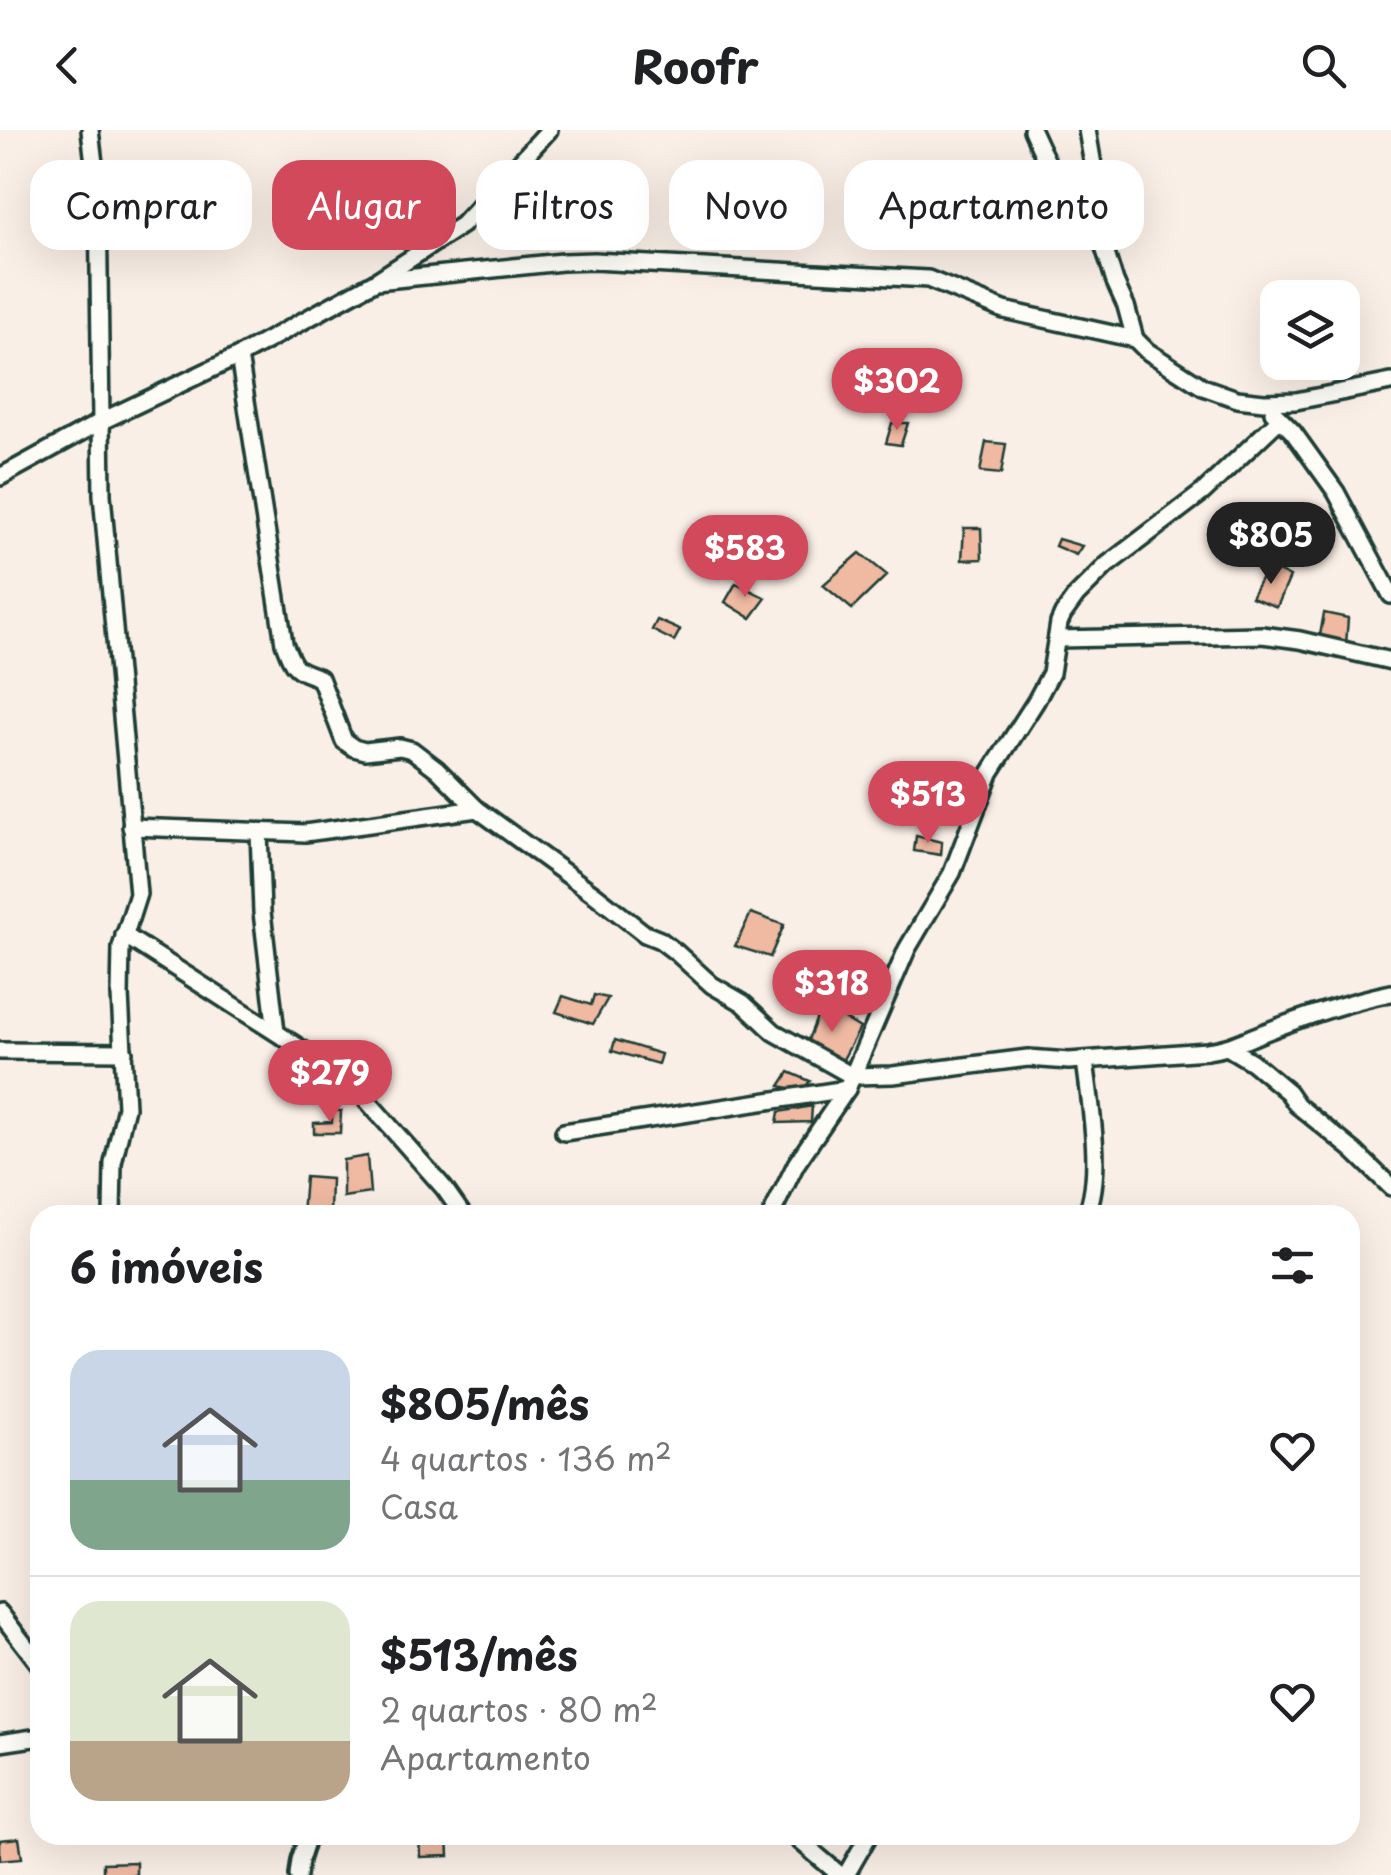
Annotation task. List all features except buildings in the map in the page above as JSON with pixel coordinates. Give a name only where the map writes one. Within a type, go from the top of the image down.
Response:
[{"type":"street","points":[[90,130],[98,197],[102,495],[138,894],[124,935],[120,995],[126,1107],[113,1163],[112,1205]]},
{"type":"street","points":[[0,477],[102,421],[239,356],[376,281],[462,224],[549,130]]},
{"type":"street","points":[[1032,130],[1046,160]]},
{"type":"street","points":[[1087,130],[1092,160]]},
{"type":"street","points":[[1105,250],[1135,340]]},
{"type":"street","points":[[376,281],[594,261],[928,279],[1004,310],[1135,340],[1204,387],[1237,399],[1296,401],[1391,382]]},
{"type":"street","points":[[239,356],[284,643],[298,670],[320,678],[344,741],[366,750],[412,750],[477,809],[644,934],[678,953],[774,1032],[850,1083]]},
{"type":"street","points":[[1264,402],[1292,432],[1336,492],[1391,595]]},
{"type":"street","points":[[776,1205],[796,1164],[850,1083],[907,949],[952,873],[990,773],[1051,672],[1063,614],[1096,575],[1203,492],[1280,419]]},
{"type":"street","points":[[1057,639],[1262,636],[1300,640],[1391,661]]},
{"type":"street","points":[[131,827],[304,832],[477,809]]},
{"type":"street","points":[[259,832],[262,912],[276,1032]]},
{"type":"street","points":[[124,935],[336,1071],[356,1088],[455,1205]]},
{"type":"street","points":[[564,1132],[893,1074],[1028,1058],[1085,1060],[1229,1048],[1359,1000],[1391,993]]},
{"type":"street","points":[[1229,1048],[1288,1092],[1391,1187]]},
{"type":"street","points":[[0,1051],[124,1052]]},
{"type":"street","points":[[1085,1060],[1095,1147],[1091,1205]]},
{"type":"street","points":[[0,1614],[30,1652]]},
{"type":"street","points":[[0,1743],[30,1738]]},
{"type":"street","points":[[298,1875],[305,1845]]},
{"type":"street","points":[[806,1845],[843,1875],[862,1845]]}]
